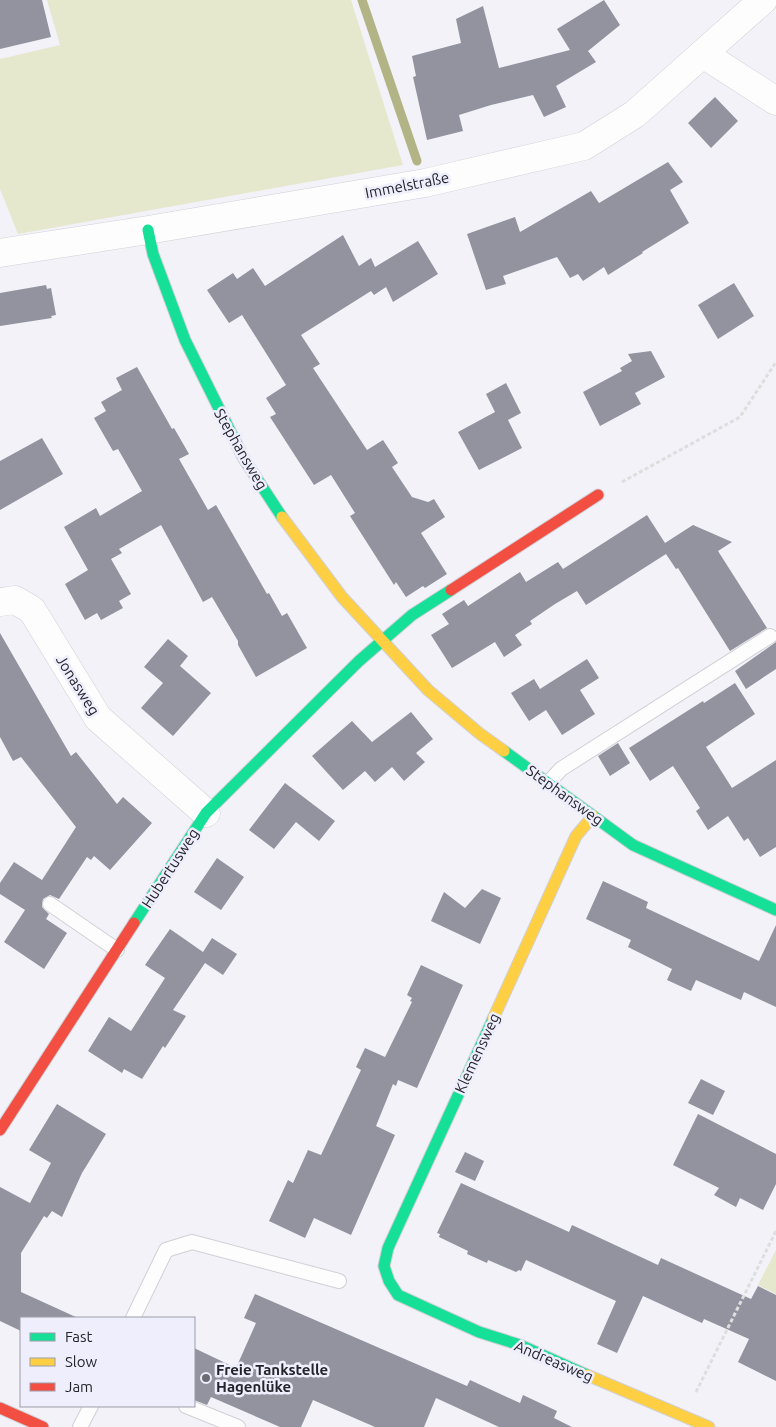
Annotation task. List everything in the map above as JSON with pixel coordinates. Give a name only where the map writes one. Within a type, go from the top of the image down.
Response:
[{"type":"street","name":"Immelstraße","points":[[0,253],[148,230],[425,182],[584,146],[635,114],[763,0]]},
{"type":"street","points":[[703,54],[776,101]]},
{"type":"street","name":"Stephansweg","points":[[148,230],[153,254],[186,340],[211,395],[244,459],[290,530],[342,597],[381,640],[428,690],[479,733],[549,782],[633,845],[776,910]]},
{"type":"street","points":[[381,640],[412,615],[598,495]]},
{"type":"street","name":"Jonasweg","points":[[0,602],[15,600],[32,610],[98,718],[206,813]]},
{"type":"street","name":"Hubertusweg","points":[[0,1130],[206,813],[381,640]]},
{"type":"street","name":"Klemensweg","points":[[398,1295],[389,1281],[384,1266],[388,1248],[576,836],[593,816]]},
{"type":"street","name":"Andreasweg","points":[[398,1295],[479,1332],[520,1345],[683,1418],[709,1427]]},
{"type":"street","points":[[0,1408],[43,1427]]},
{"type":"lane","points":[[549,782],[561,769],[770,636]]},
{"type":"lane","points":[[50,904],[117,950]]},
{"type":"lane","points":[[133,1317],[166,1250],[192,1242],[339,1281]]},
{"type":"lane","points":[[80,1427],[90,1407]]},
{"type":"lane","points":[[188,1407],[238,1427]]},
{"type":"path","points":[[598,495],[740,417],[776,362]]},
{"type":"path","points":[[683,1418],[776,1231]]},
{"type":"green space","points":[[47,0],[351,0],[403,165],[18,234],[0,189],[0,59],[60,45]]},
{"type":"green space","points":[[776,1250],[776,1294],[758,1285]]},
{"type":"building","points":[[0,0],[42,0],[51,37],[0,49]]},
{"type":"building","points":[[604,0],[620,25],[588,51],[596,62],[556,86],[566,107],[544,117],[533,95],[459,115],[463,131],[427,140],[413,77],[416,76],[412,56],[461,43],[456,19],[483,6],[499,68],[570,50],[557,29]]},
{"type":"building","points":[[715,97],[738,121],[711,148],[688,123]]},
{"type":"building","points":[[668,162],[683,182],[670,190],[689,223],[608,275],[604,267],[583,281],[578,274],[570,278],[557,257],[503,276],[506,284],[486,290],[467,234],[515,217],[520,232],[591,191],[599,203]]},
{"type":"building","points":[[343,235],[359,266],[371,258],[375,267],[418,241],[438,274],[393,302],[386,287],[374,295],[371,291],[301,335],[320,364],[313,368],[367,450],[383,440],[398,463],[392,467],[412,497],[428,502],[434,499],[445,517],[421,533],[447,574],[406,597],[396,582],[394,585],[350,516],[355,513],[331,475],[314,485],[270,417],[276,414],[266,398],[286,385],[242,315],[229,323],[207,290],[233,273],[237,279],[253,268],[265,286]]},
{"type":"building","points":[[734,283],[754,316],[718,339],[698,305]]},
{"type":"building","points":[[46,285],[47,289],[51,288],[56,315],[51,316],[52,318],[0,326],[0,293]]},
{"type":"building","points":[[651,351],[665,377],[635,393],[641,404],[600,426],[583,392],[622,371],[620,368],[632,361],[628,354]]},
{"type":"building","points":[[137,367],[172,429],[174,428],[189,454],[179,459],[208,510],[216,505],[267,594],[269,593],[282,616],[287,613],[307,648],[256,677],[238,645],[238,641],[212,597],[203,602],[161,525],[119,549],[122,553],[111,559],[131,594],[119,601],[123,608],[101,620],[97,613],[85,620],[65,584],[88,570],[64,527],[96,508],[100,516],[142,491],[118,449],[113,451],[94,418],[106,411],[101,402],[122,390],[116,378]]},
{"type":"building","points":[[506,383],[521,413],[508,420],[522,448],[479,470],[458,432],[495,412],[486,394]]},
{"type":"building","points":[[42,438],[63,474],[0,510],[0,461]]},
{"type":"building","points":[[647,515],[665,543],[693,525],[732,542],[718,551],[767,628],[730,651],[678,568],[676,569],[666,554],[586,605],[577,591],[555,604],[530,621],[532,624],[515,635],[522,645],[504,657],[495,642],[452,668],[431,635],[449,624],[442,614],[464,600],[468,606],[520,572],[526,582],[558,562],[563,569]]},
{"type":"building","points":[[0,633],[71,756],[76,752],[117,804],[123,797],[152,823],[110,870],[94,856],[91,860],[87,857],[59,899],[50,895],[43,899],[42,907],[49,914],[46,919],[67,933],[44,969],[4,942],[25,910],[0,894],[0,883],[14,862],[42,880],[76,827],[21,757],[13,761],[0,737]]},
{"type":"building","points":[[168,639],[188,656],[180,666],[211,693],[173,736],[141,708],[163,683],[144,667]]},
{"type":"building","points":[[776,642],[776,669],[746,689],[735,671]]},
{"type":"building","points":[[587,659],[599,678],[580,690],[595,714],[562,735],[546,710],[529,721],[511,693],[534,679],[540,689]]},
{"type":"building","points":[[735,683],[755,714],[706,747],[732,788],[776,760],[776,847],[760,857],[748,838],[744,841],[728,816],[708,830],[696,811],[700,808],[673,766],[650,781],[629,748]]},
{"type":"building","points":[[411,712],[433,739],[416,753],[425,762],[404,781],[392,767],[375,782],[365,771],[343,790],[312,756],[352,721],[372,742]]},
{"type":"building","points":[[618,743],[630,763],[610,776],[598,756]]},
{"type":"building","points":[[285,783],[335,821],[319,841],[296,822],[274,849],[249,830]]},
{"type":"building","points":[[217,858],[244,877],[221,910],[194,892]]},
{"type":"building","points":[[603,881],[648,902],[646,908],[759,961],[776,925],[776,1007],[744,992],[741,1000],[696,980],[691,991],[667,980],[672,969],[628,947],[631,940],[586,919]]},
{"type":"building","points":[[482,889],[501,898],[480,944],[431,921],[444,892],[465,908]]},
{"type":"building","points":[[170,929],[203,952],[212,938],[237,954],[223,975],[205,963],[173,1010],[186,1016],[165,1048],[163,1046],[142,1079],[124,1069],[122,1073],[88,1051],[109,1017],[131,1031],[165,978],[145,965]]},
{"type":"building","points":[[421,965],[463,985],[417,1088],[398,1080],[396,1086],[393,1084],[376,1126],[395,1135],[351,1235],[314,1218],[305,1238],[269,1221],[288,1180],[293,1183],[308,1150],[321,1155],[361,1070],[356,1067],[365,1048],[385,1057],[412,1002],[410,1001],[412,998],[407,995]]},
{"type":"building","points":[[701,1079],[725,1091],[713,1115],[688,1103]]},
{"type":"building","points":[[57,1104],[106,1134],[82,1173],[62,1217],[52,1211],[47,1218],[44,1216],[21,1253],[21,1292],[76,1317],[20,1317],[20,1331],[0,1321],[0,1187],[30,1203],[51,1163],[29,1150]]},
{"type":"building","points":[[698,1114],[776,1154],[776,1184],[763,1210],[740,1198],[736,1207],[714,1195],[719,1188],[673,1165]]},
{"type":"building","points":[[465,1152],[484,1161],[475,1181],[455,1172]]},
{"type":"building","points":[[461,1183],[569,1232],[572,1225],[658,1265],[661,1258],[751,1299],[758,1286],[776,1295],[776,1381],[738,1362],[749,1339],[704,1319],[702,1323],[643,1296],[617,1353],[597,1344],[616,1301],[526,1260],[521,1271],[516,1272],[488,1260],[487,1263],[467,1254],[468,1251],[439,1237],[440,1234],[437,1233]]},
{"type":"building","points":[[255,1294],[467,1386],[470,1380],[520,1403],[523,1395],[557,1411],[554,1418],[572,1427],[499,1427],[436,1398],[424,1427],[375,1427],[313,1400],[301,1427],[280,1427],[211,1397],[207,1405],[195,1400],[195,1348],[236,1368],[256,1323],[244,1318]]},
{"type":"waterway","points":[[362,0],[417,161]]},
{"type":"traffic: fast","points":[[148,230],[153,254],[185,340],[244,459],[282,517]]},
{"type":"traffic: fast","points":[[134,923],[206,813],[359,661],[412,615],[451,590]]},
{"type":"traffic: fast","points":[[504,751],[633,845],[776,910]]},
{"type":"traffic: fast","points":[[493,1019],[388,1248],[384,1266],[389,1281],[398,1295],[479,1332],[520,1345],[587,1375]]},
{"type":"traffic: slow","points":[[282,517],[342,597],[428,690],[479,733],[504,751]]},
{"type":"traffic: slow","points":[[493,1019],[576,836],[593,816]]},
{"type":"traffic: slow","points":[[587,1375],[709,1427]]},
{"type":"traffic: jam","points":[[451,590],[598,495]]},
{"type":"traffic: jam","points":[[0,1130],[134,923]]},
{"type":"traffic: jam","points":[[0,1408],[43,1427]]},
{"type":"place","name":"Freie Tankstelle Hagenlüke","points":[[206,1378]]}]
